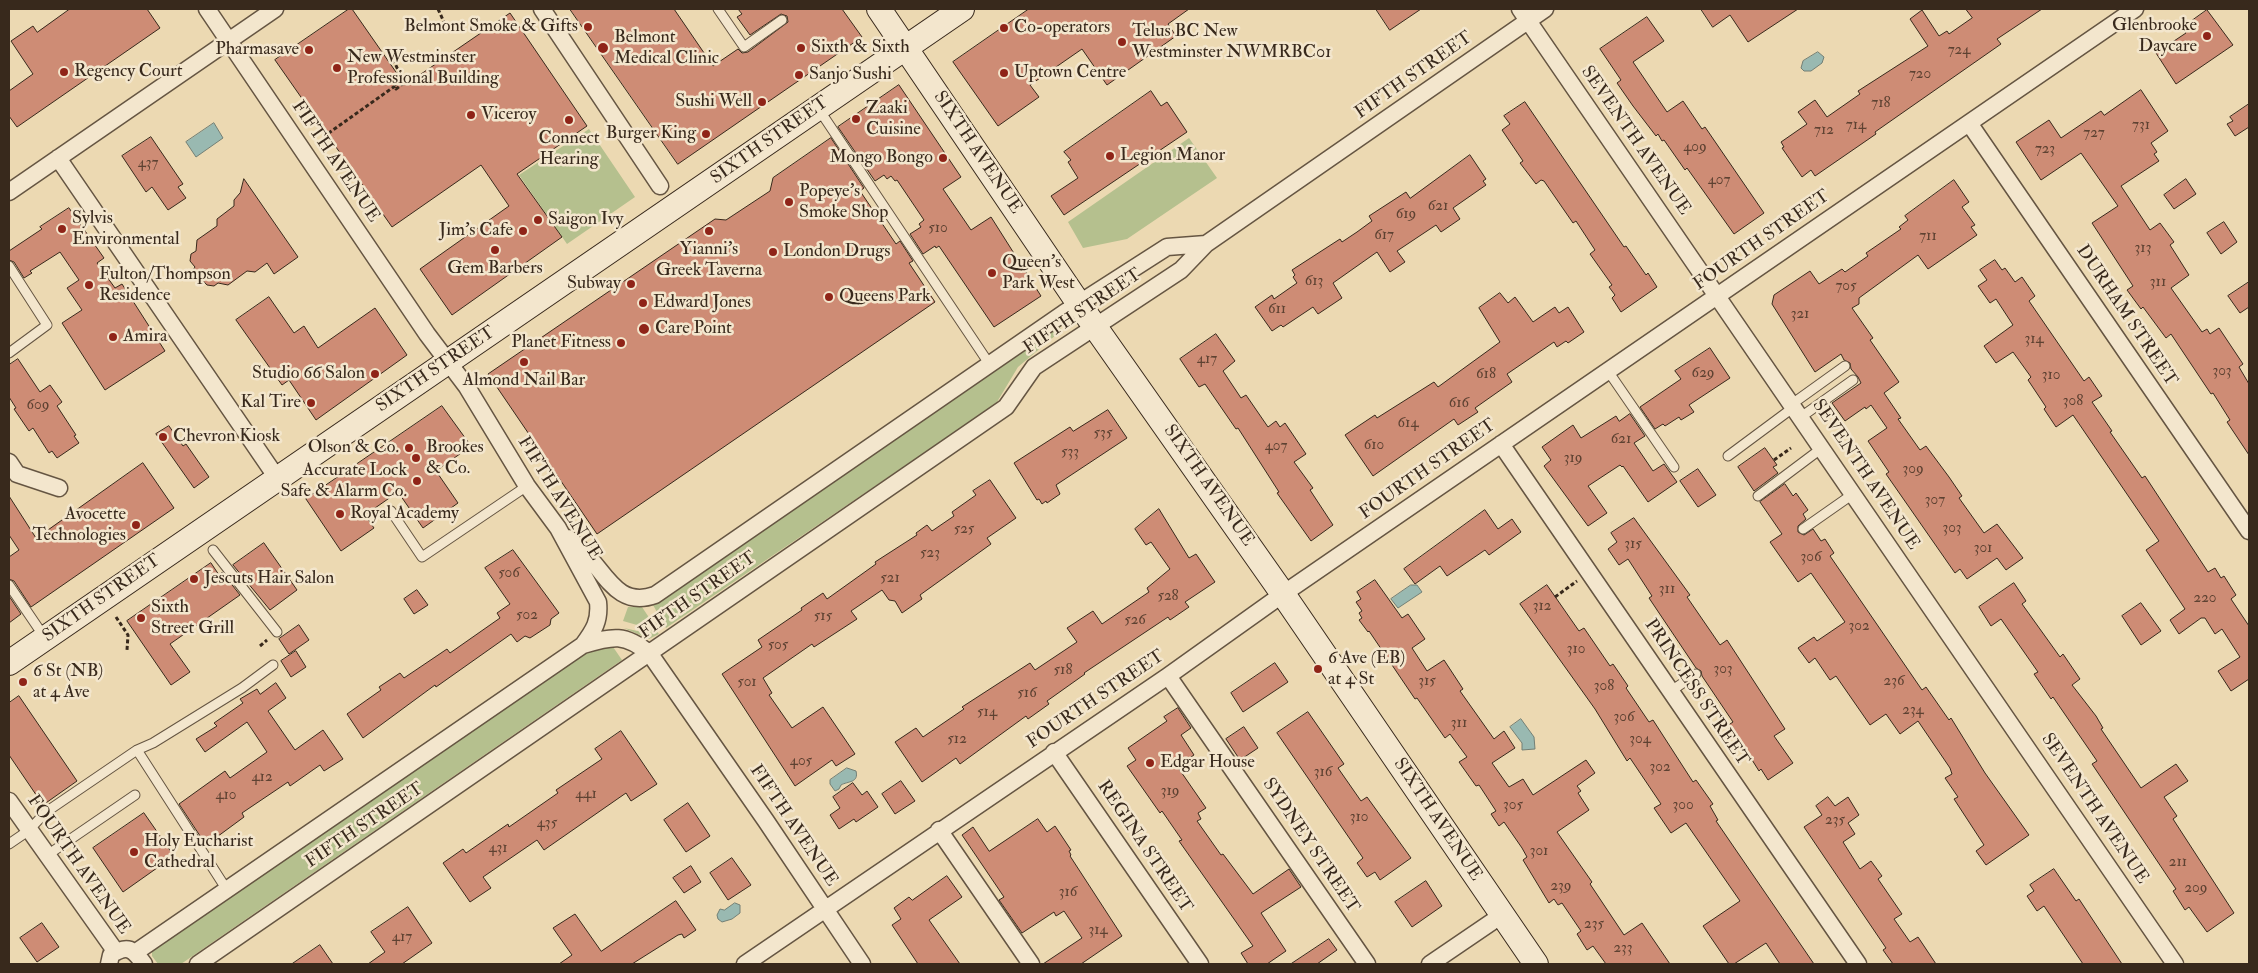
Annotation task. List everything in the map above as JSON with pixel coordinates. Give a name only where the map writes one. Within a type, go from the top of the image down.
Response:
[{"type":"street","name":"FIFTH AVENUE","points":[[207,9],[427,334],[468,387],[527,486],[558,528],[598,602],[599,612],[596,626],[583,644]]},
{"type":"street","points":[[9,192],[275,9]]},
{"type":"street","points":[[542,9],[660,186]]},
{"type":"street","name":"SIXTH AVENUE","points":[[878,9],[1079,304],[1283,594],[1536,964]]},
{"type":"street","name":"SIXTH STREET","points":[[9,663],[962,9]]},
{"type":"street","name":"FIFTH STREET","points":[[198,964],[1006,407],[1034,367],[1181,270],[1206,244],[1524,15],[1545,9]]},
{"type":"street","name":"FOURTH STREET","points":[[745,964],[939,830],[1168,676],[1283,594],[2136,9]]},
{"type":"street","name":"SEVENTH AVENUE","points":[[1524,15],[2175,964]]},
{"type":"street","name":"DURHAM STREET","points":[[1969,123],[2249,531]]},
{"type":"street","points":[[58,158],[277,478]]},
{"type":"street","name":"FIFTH STREET","points":[[558,528],[586,554],[614,587],[635,598],[642,599],[655,594],[990,364],[1167,247],[1206,244]]},
{"type":"street","name":"PRINCESS STREET","points":[[1501,444],[1858,964]]},
{"type":"street","points":[[9,462],[17,474],[59,488]]},
{"type":"street","name":"FIFTH AVENUE","points":[[583,644],[604,639],[625,639],[636,643],[650,654],[862,964]]},
{"type":"street","name":"FIFTH STREET","points":[[140,958],[227,890],[583,644]]},
{"type":"street","name":"SYDNEY STREET","points":[[1168,676],[1367,964]]},
{"type":"street","name":"REGINA STREET","points":[[1054,752],[1200,964]]},
{"type":"street","name":"FOURTH AVENUE","points":[[9,802],[112,958]]},
{"type":"street","points":[[939,830],[1031,964]]},
{"type":"street","points":[[1430,964],[1502,915]]},
{"type":"street","points":[[112,958],[127,948],[140,958]]},
{"type":"lane","points":[[718,9],[744,46],[782,20]]},
{"type":"lane","points":[[818,108],[990,364]]},
{"type":"lane","points":[[9,266],[47,325],[9,353]]},
{"type":"lane","points":[[1728,456],[1796,409],[1845,366]]},
{"type":"lane","points":[[1608,371],[1674,467]]},
{"type":"lane","points":[[1796,409],[1853,380]]},
{"type":"lane","points":[[1758,496],[1822,448]]},
{"type":"lane","points":[[391,511],[422,557],[527,486]]},
{"type":"lane","points":[[1803,529],[1853,494]]},
{"type":"lane","points":[[213,550],[277,632]]},
{"type":"lane","points":[[9,585],[45,638]]},
{"type":"lane","points":[[9,844],[28,830],[46,812],[137,750],[153,743],[226,698],[273,665]]},
{"type":"lane","points":[[1671,691],[1696,674]]},
{"type":"lane","points":[[137,750],[227,890]]},
{"type":"lane","points":[[46,856],[136,795]]},
{"type":"path","points":[[438,9],[444,22]]},
{"type":"path","points":[[323,137],[395,86],[396,88],[404,83],[393,59]]},
{"type":"path","points":[[1774,460],[1791,448]]},
{"type":"path","points":[[1555,597],[1577,581]]},
{"type":"path","points":[[653,616],[660,628]]},
{"type":"path","points":[[116,617],[128,635],[126,650]]},
{"type":"green space","points":[[589,129],[635,197],[567,244],[519,175]]},
{"type":"green space","points":[[1189,138],[1217,178],[1127,239],[1083,248],[1068,222]]},
{"type":"green space","points":[[1059,326],[1062,330],[1018,367],[997,402],[987,410],[666,628],[653,605]]},
{"type":"green space","points":[[628,607],[642,607],[652,622],[644,627],[623,621]]},
{"type":"green space","points":[[624,628],[642,632],[654,628],[659,634],[649,639]]},
{"type":"green space","points":[[611,644],[622,660],[181,964],[158,964],[152,956],[152,950],[586,649]]},
{"type":"water","points":[[1818,52],[1824,57],[1822,63],[1811,71],[1804,71],[1801,68],[1803,61]]},
{"type":"water","points":[[214,123],[223,138],[196,157],[186,142]]},
{"type":"water","points":[[1411,585],[1417,585],[1422,592],[1398,608],[1391,599]]},
{"type":"water","points":[[1521,719],[1534,737],[1535,749],[1522,750],[1522,743],[1510,727]]},
{"type":"water","points":[[847,768],[856,771],[856,778],[841,785],[835,791],[830,784],[830,780]]},
{"type":"water","points":[[735,903],[740,905],[740,913],[732,919],[722,922],[718,919],[717,915],[720,909],[724,910]]},
{"type":"building","name":"Regency Court","points":[[70,9],[147,9],[160,28],[17,127],[9,116],[9,91],[33,74],[11,41],[33,26],[37,32]]},
{"type":"building","name":"Viceroy","points":[[349,9],[352,9],[405,85],[510,13],[587,126],[517,174],[562,237],[452,315],[420,269],[509,206],[481,165],[392,227],[275,60]]},
{"type":"building","points":[[570,9],[674,9],[713,66],[738,49],[742,53],[748,52],[788,22],[787,16],[781,14],[750,35],[737,17],[742,14],[738,9],[842,9],[862,37],[678,164]]},
{"type":"building","points":[[1029,9],[1189,9],[1168,24],[1176,36],[1107,85],[1082,49],[1030,85],[1039,97],[998,126],[953,62]]},
{"type":"building","points":[[1376,9],[1421,9],[1390,30]]},
{"type":"building","points":[[1701,9],[1798,9],[1748,42],[1730,15],[1713,27]]},
{"type":"building","points":[[1966,9],[2042,9],[1997,39],[2001,44],[1875,132],[1876,134],[1815,176],[1811,170],[1802,177],[1782,148],[1784,147],[1781,142],[1807,124],[1798,112],[1815,100],[1827,117],[1860,94],[1858,91],[1928,46],[1910,19],[1922,10],[1939,36],[1947,31],[1949,34],[1972,18]]},
{"type":"building","points":[[2207,10],[2233,45],[2176,84],[2156,53],[2186,33],[2182,28]]},
{"type":"building","points":[[1647,17],[1664,41],[1633,62],[1667,112],[1683,101],[1702,129],[1705,127],[1764,213],[1734,234],[1687,168],[1685,170],[1664,140],[1662,141],[1658,134],[1656,136],[1633,106],[1617,83],[1621,80],[1600,49]]},
{"type":"building","points":[[899,85],[961,177],[943,189],[971,230],[991,217],[1041,296],[994,327],[939,246],[936,248],[935,246],[923,254],[910,234],[921,227],[919,224],[924,220],[897,180],[895,181],[891,176],[887,179],[884,175],[875,181],[838,127]]},
{"type":"building","points":[[2141,90],[2168,131],[2151,143],[2157,152],[2154,154],[2159,161],[2121,186],[2150,230],[2160,223],[2174,242],[2170,245],[2189,275],[2171,288],[2202,332],[2207,329],[2210,334],[2219,328],[2243,364],[2239,367],[2249,384],[2249,455],[2227,422],[2230,420],[2213,393],[2211,394],[2171,334],[2166,338],[2143,307],[2141,309],[2127,290],[2133,286],[2092,223],[2118,206],[2081,153],[2041,180],[2016,142],[2049,120],[2061,138],[2101,111],[2104,115]]},
{"type":"building","name":"Legion Manor","points":[[1151,91],[1161,106],[1167,102],[1187,132],[1064,215],[1051,196],[1078,178],[1068,162],[1071,160],[1064,152]]},
{"type":"building","points":[[1525,102],[1624,247],[1626,246],[1646,275],[1648,273],[1657,287],[1621,312],[1612,298],[1615,295],[1609,287],[1612,285],[1590,254],[1595,250],[1576,221],[1573,223],[1544,181],[1541,180],[1536,184],[1520,163],[1523,161],[1502,130],[1510,124],[1504,116]]},
{"type":"building","points":[[2249,104],[2249,127],[2235,136],[2227,124],[2233,121],[2230,117]]},
{"type":"building","points":[[151,137],[183,184],[178,187],[186,198],[168,210],[152,187],[146,192],[122,156]]},
{"type":"building","points":[[831,138],[864,188],[860,191],[896,244],[900,241],[913,261],[909,263],[935,302],[597,534],[488,374],[715,219],[726,220],[770,191],[773,178]]},
{"type":"building","points":[[1470,155],[1486,179],[1483,181],[1486,185],[1453,208],[1460,219],[1441,232],[1436,225],[1397,251],[1405,262],[1390,272],[1377,252],[1333,283],[1342,298],[1318,314],[1313,307],[1283,327],[1281,325],[1272,331],[1255,307],[1272,295],[1274,299],[1297,283],[1293,277],[1295,275],[1292,270],[1340,239],[1342,242],[1357,232],[1372,221],[1369,216],[1406,192],[1410,198]]},
{"type":"building","points":[[244,179],[298,257],[274,274],[267,263],[255,272],[247,271],[228,285],[218,283],[214,286],[207,285],[193,270],[195,267],[190,261],[191,254],[196,251],[197,240],[217,226],[217,219],[234,206],[234,200],[240,193]]},
{"type":"building","points":[[2186,179],[2196,194],[2174,209],[2164,195]]},
{"type":"building","points":[[1954,180],[1969,202],[1962,207],[1975,225],[1971,227],[1977,235],[1928,269],[1918,255],[1859,298],[1859,304],[1852,308],[1873,338],[1870,340],[1899,382],[1884,393],[1901,418],[1898,419],[1920,450],[1926,446],[1962,496],[1959,498],[1984,533],[1997,524],[2023,558],[2006,570],[1997,558],[1967,579],[1960,569],[1955,573],[1886,474],[1889,472],[1868,441],[1887,428],[1871,405],[1845,421],[1832,403],[1861,383],[1851,369],[1850,363],[1844,360],[1841,354],[1815,372],[1772,304],[1774,295],[1810,271],[1819,284],[1842,269],[1845,272],[1868,256],[1866,253],[1901,229],[1899,227],[1908,220],[1905,216]]},
{"type":"building","points":[[69,208],[104,258],[97,263],[115,288],[122,284],[165,351],[105,390],[62,323],[82,310],[67,288],[79,280],[60,252],[30,271],[32,273],[24,278],[14,262],[9,260],[9,251]]},
{"type":"building","points":[[2224,222],[2237,242],[2221,254],[2207,233]]},
{"type":"building","points":[[1995,260],[2002,270],[2005,268],[2015,282],[2022,277],[2035,296],[2029,301],[2084,381],[2089,377],[2102,396],[2092,402],[2112,431],[2110,432],[2142,478],[2145,476],[2208,572],[2215,568],[2221,578],[2224,576],[2236,595],[2231,599],[2249,626],[2249,679],[2231,691],[2218,671],[2240,657],[2222,629],[2215,634],[2205,618],[2201,618],[2179,634],[2170,620],[2185,609],[2146,550],[2159,541],[2073,415],[2056,427],[2044,409],[2046,407],[2028,380],[2031,377],[2013,352],[1996,363],[1984,346],[2013,325],[1996,299],[1990,303],[1978,286],[1987,280],[1980,270]]},
{"type":"building","points":[[2249,282],[2249,307],[2240,313],[2228,296]]},
{"type":"building","points":[[1500,293],[1508,303],[1515,297],[1533,322],[1555,307],[1559,313],[1568,307],[1584,332],[1568,343],[1566,341],[1557,347],[1554,342],[1507,374],[1512,382],[1475,408],[1478,412],[1458,425],[1454,419],[1373,476],[1345,435],[1375,415],[1377,418],[1434,382],[1438,387],[1500,342],[1479,308]]},
{"type":"building","points":[[269,297],[294,333],[304,326],[318,348],[375,308],[407,355],[316,420],[289,380],[282,385],[236,320]]},
{"type":"building","points":[[1216,334],[1235,361],[1223,371],[1241,398],[1246,395],[1268,427],[1276,421],[1280,427],[1285,423],[1306,454],[1294,462],[1313,488],[1310,490],[1333,525],[1311,541],[1277,493],[1279,492],[1238,428],[1236,429],[1205,384],[1199,387],[1180,359]]},
{"type":"building","points":[[1710,348],[1730,378],[1689,405],[1694,412],[1681,420],[1679,417],[1665,426],[1663,424],[1655,429],[1640,407],[1681,379],[1675,371]]},
{"type":"building","points":[[18,359],[40,392],[50,385],[62,402],[57,406],[76,435],[74,436],[79,443],[57,458],[52,451],[49,453],[33,428],[29,431],[14,409],[16,408],[9,397],[9,365]]},
{"type":"building","points":[[442,406],[471,446],[436,471],[458,503],[423,528],[398,492],[365,515],[374,528],[341,551],[306,499]]},
{"type":"building","points":[[1108,410],[1127,438],[1056,485],[1060,494],[1047,503],[1046,501],[1042,504],[1039,499],[1037,500],[1014,463],[1070,427],[1073,431]]},
{"type":"building","points":[[1630,414],[1645,436],[1634,443],[1653,471],[1664,464],[1677,482],[1648,502],[1623,466],[1620,465],[1588,486],[1607,513],[1588,526],[1544,466],[1551,460],[1542,447],[1573,425],[1581,438],[1616,416],[1619,421]]},
{"type":"building","points":[[169,426],[183,446],[186,444],[209,477],[194,488],[156,434]]},
{"type":"building","points":[[1765,448],[1777,465],[1773,467],[1778,473],[1754,491],[1738,467]]},
{"type":"building","points":[[143,463],[174,508],[31,607],[14,581],[9,579],[9,557],[19,550],[9,535],[9,496],[36,538]]},
{"type":"building","points":[[1698,469],[1716,495],[1698,507],[1680,481]]},
{"type":"building","points":[[990,480],[1016,518],[987,538],[991,544],[920,595],[922,599],[902,613],[895,601],[889,600],[882,590],[851,611],[857,619],[814,647],[812,644],[763,678],[772,693],[769,695],[792,728],[823,707],[855,754],[836,766],[832,760],[795,786],[722,674],[762,647],[758,640],[823,593],[827,599],[876,564],[875,562],[917,535],[916,533],[927,525],[932,531],[954,516],[952,512],[976,495],[973,491]]},
{"type":"building","points":[[1785,484],[1793,496],[1796,493],[1808,510],[1803,514],[1806,519],[1798,526],[1798,532],[1804,535],[1813,529],[1821,541],[1825,539],[1834,553],[1830,556],[1922,690],[1926,687],[1949,720],[1951,718],[1985,773],[2029,835],[1986,865],[1976,851],[1984,845],[1954,799],[1958,797],[1945,778],[1952,774],[1950,768],[1918,721],[1900,734],[1886,714],[1870,725],[1836,676],[1830,680],[1815,658],[1809,663],[1798,648],[1814,637],[1817,641],[1845,622],[1811,573],[1798,582],[1770,542],[1782,534],[1760,502]]},
{"type":"building","points":[[1159,509],[1189,558],[1196,554],[1215,582],[1185,602],[1189,607],[1170,620],[1168,617],[1084,673],[1047,701],[1049,704],[1028,719],[1026,716],[960,764],[956,758],[922,782],[895,742],[916,728],[923,737],[964,709],[962,707],[1030,663],[1035,670],[1077,642],[1067,628],[1093,611],[1102,624],[1149,592],[1147,588],[1170,569],[1151,542],[1146,545],[1135,529]]},
{"type":"building","points":[[1485,510],[1498,529],[1512,519],[1521,532],[1489,555],[1485,550],[1447,576],[1440,566],[1415,584],[1404,569]]},
{"type":"building","points":[[1634,518],[1690,595],[1687,597],[1720,645],[1727,640],[1785,729],[1774,736],[1793,763],[1768,780],[1761,769],[1759,771],[1742,744],[1740,745],[1727,726],[1733,722],[1702,676],[1701,671],[1696,668],[1649,598],[1652,596],[1628,559],[1619,565],[1608,549],[1617,542],[1611,533]]},
{"type":"building","points":[[264,543],[297,590],[270,610],[233,565]]},
{"type":"building","points":[[513,550],[559,613],[551,619],[550,625],[530,638],[525,636],[517,642],[511,634],[436,687],[435,685],[363,738],[347,714],[381,690],[379,687],[400,673],[404,678],[447,649],[450,653],[500,618],[497,613],[510,604],[485,568]]},
{"type":"building","points":[[211,563],[219,575],[222,572],[240,595],[170,644],[190,672],[171,685],[127,621]]},
{"type":"building","points":[[1375,580],[1402,618],[1408,614],[1425,639],[1412,648],[1427,671],[1444,660],[1463,689],[1460,691],[1494,739],[1504,731],[1515,748],[1492,763],[1509,787],[1523,779],[1533,795],[1586,760],[1595,773],[1577,786],[1581,791],[1578,793],[1589,810],[1557,832],[1592,882],[1590,884],[1624,935],[1642,923],[1670,964],[1606,964],[1593,946],[1587,950],[1577,934],[1581,931],[1562,903],[1558,905],[1554,899],[1549,903],[1523,860],[1527,857],[1522,848],[1504,822],[1499,826],[1491,814],[1496,811],[1479,785],[1476,786],[1459,762],[1467,757],[1450,734],[1445,738],[1417,698],[1415,699],[1369,631],[1359,620],[1362,618],[1359,613],[1362,611],[1356,602],[1361,599],[1357,592]]},
{"type":"building","points":[[2014,583],[2026,601],[2022,604],[2060,657],[2063,654],[2080,679],[2072,685],[2096,716],[2103,728],[2101,729],[2141,788],[2176,764],[2188,781],[2164,797],[2177,816],[2173,819],[2234,913],[2207,932],[2189,907],[2185,910],[2173,891],[2176,889],[2092,764],[2097,761],[2053,697],[2051,699],[2034,674],[2038,672],[2001,619],[1991,626],[1979,607]]},
{"type":"building","points":[[1547,585],[1579,631],[1584,628],[1610,666],[1613,664],[1628,686],[1626,688],[1649,722],[1653,720],[1693,782],[1696,780],[1713,804],[1710,806],[1718,820],[1716,821],[1814,964],[1780,964],[1766,943],[1734,964],[1729,964],[1703,926],[1740,901],[1686,823],[1671,833],[1654,808],[1661,804],[1630,758],[1627,761],[1595,709],[1520,604]]},
{"type":"building","points":[[417,590],[428,605],[414,614],[404,599]]},
{"type":"building","points":[[9,596],[21,614],[9,623]]},
{"type":"building","points":[[2141,603],[2161,631],[2141,645],[2122,616]]},
{"type":"building","points":[[299,625],[309,640],[289,654],[279,639]]},
{"type":"building","points":[[296,651],[306,667],[291,677],[281,661]]},
{"type":"building","points":[[1275,663],[1288,682],[1243,712],[1231,693]]},
{"type":"building","points":[[276,683],[286,698],[268,711],[295,750],[323,730],[343,759],[324,771],[320,765],[290,786],[288,782],[242,813],[244,817],[206,845],[179,804],[225,771],[230,778],[267,752],[247,722],[205,752],[196,739],[217,726],[214,723],[243,703],[240,699],[257,689],[260,694]]},
{"type":"building","points":[[19,696],[77,781],[43,805],[9,755],[9,703]]},
{"type":"building","points":[[1178,708],[1191,728],[1181,735],[1194,755],[1177,766],[1206,808],[1198,813],[1201,819],[1197,821],[1221,855],[1223,854],[1253,894],[1289,869],[1301,887],[1261,913],[1286,951],[1267,964],[1248,964],[1241,953],[1253,946],[1179,841],[1182,840],[1162,811],[1160,813],[1127,766],[1136,760],[1128,748],[1167,721],[1164,717]]},
{"type":"building","points":[[1308,712],[1344,764],[1338,768],[1361,801],[1367,797],[1411,858],[1380,880],[1375,872],[1367,877],[1357,863],[1363,858],[1277,733]]},
{"type":"building","points":[[1244,727],[1258,748],[1240,760],[1226,739]]},
{"type":"building","points":[[621,731],[657,784],[631,801],[626,793],[544,850],[537,840],[483,877],[491,888],[470,902],[443,863],[463,849],[466,853],[508,824],[509,827],[558,793],[556,790],[602,759],[595,749]]},
{"type":"building","points":[[901,781],[915,801],[895,814],[882,794]]},
{"type":"building","points":[[853,783],[862,795],[867,791],[878,807],[856,822],[854,819],[839,829],[830,815],[840,808],[833,797]]},
{"type":"building","points":[[1828,797],[1835,806],[1848,797],[1859,815],[1848,823],[1855,834],[1843,842],[1860,869],[1871,861],[1882,876],[1878,879],[1902,914],[1894,919],[1910,942],[1918,937],[1936,964],[1893,964],[1883,950],[1886,948],[1804,827],[1822,815],[1816,806]]},
{"type":"building","points":[[688,803],[710,836],[686,852],[664,820]]},
{"type":"building","name":"Holy Eucharist Cathedral","points":[[144,813],[174,856],[123,892],[93,848]]},
{"type":"building","points":[[1038,819],[1047,832],[1055,826],[1071,850],[1069,851],[1070,856],[1122,936],[1081,964],[1043,964],[1082,938],[1064,911],[1056,916],[1054,912],[1022,933],[999,900],[1004,897],[962,835],[973,827],[989,851]]},
{"type":"building","points":[[732,858],[751,885],[728,900],[710,873]]},
{"type":"building","points":[[691,866],[701,882],[684,893],[673,878]]},
{"type":"building","points":[[2054,869],[2076,901],[2079,899],[2122,964],[2083,964],[2044,906],[2037,911],[2027,896],[2034,891],[2030,885]]},
{"type":"building","points":[[947,876],[962,897],[929,920],[960,964],[918,964],[892,925],[901,919],[894,908],[909,897],[912,900]]},
{"type":"building","points":[[1426,881],[1442,906],[1412,927],[1395,902]]},
{"type":"building","points":[[676,901],[696,930],[684,938],[682,934],[678,935],[632,964],[559,964],[572,955],[553,928],[575,914],[601,951]]},
{"type":"building","points":[[408,907],[432,943],[402,964],[368,964],[385,952],[371,932]]},
{"type":"building","points":[[42,923],[59,947],[37,962],[20,938]]},
{"type":"building","points":[[1329,939],[1337,950],[1317,964],[1291,964]]},
{"type":"building","points":[[320,945],[333,964],[292,964]]},
{"type":"place","name":"Belmont Smoke & Gifts","points":[[588,27]]},
{"type":"place","name":"Co-operators","points":[[1004,28]]},
{"type":"place","name":"Glenbrooke Daycare","points":[[2207,36]]},
{"type":"place","name":"Telus BC New Westminster NWMRBC01","points":[[1122,42]]},
{"type":"place","name":"Belmont Medical Clinic","points":[[603,48]]},
{"type":"place","name":"Sixth & Sixth","points":[[801,48]]},
{"type":"place","name":"Pharmasave","points":[[309,50]]},
{"type":"place","name":"New Westminster Professional Building","points":[[337,68]]},
{"type":"place","name":"Regency Court","points":[[64,72]]},
{"type":"place","name":"Uptown Centre","points":[[1004,73]]},
{"type":"place","name":"Sanjo Sushi","points":[[799,75]]},
{"type":"place","name":"Sushi Well","points":[[762,102]]},
{"type":"place","name":"Viceroy","points":[[471,115]]},
{"type":"place","name":"Zaaki Cuisine","points":[[856,119]]},
{"type":"place","name":"Connect Hearing","points":[[569,120]]},
{"type":"place","name":"Burger King","points":[[706,134]]},
{"type":"place","name":"Legion Manor","points":[[1110,156]]},
{"type":"place","name":"Mongo Bongo","points":[[943,158]]},
{"type":"place","name":"Popeye's Smoke Shop","points":[[789,202]]},
{"type":"place","name":"Saigon Ivy","points":[[538,220]]},
{"type":"place","name":"Sylvis Environmental","points":[[62,229]]},
{"type":"place","name":"Jim's Cafe","points":[[523,231]]},
{"type":"place","name":"Yianni's Greek Taverna","points":[[709,231]]},
{"type":"place","name":"Gem Barbers","points":[[495,250]]},
{"type":"place","name":"London Drugs","points":[[773,252]]},
{"type":"place","name":"Queen's Park West","points":[[992,273]]},
{"type":"place","name":"Subway","points":[[631,284]]},
{"type":"place","name":"Fulton/Thompson Residence","points":[[89,285]]},
{"type":"place","name":"Queens Park","points":[[829,297]]},
{"type":"place","name":"Edward Jones","points":[[643,303]]},
{"type":"place","name":"Care Point","points":[[644,329]]},
{"type":"place","name":"Amira","points":[[113,337]]},
{"type":"place","name":"Planet Fitness","points":[[621,343]]},
{"type":"place","name":"Almond Nail Bar","points":[[524,362]]},
{"type":"place","name":"Studio 66 Salon","points":[[375,374]]},
{"type":"place","name":"Kal Tire","points":[[311,403]]},
{"type":"place","name":"Chevron Kiosk","points":[[163,437]]},
{"type":"place","name":"Olson & Co.","points":[[409,448]]},
{"type":"place","name":"Brookes & Co.","points":[[416,458]]},
{"type":"place","name":"Accurate Lock Safe & Alarm Co.","points":[[417,481]]},
{"type":"place","name":"Royal Academy","points":[[340,514]]},
{"type":"place","name":"Avocette Technologies","points":[[136,525]]},
{"type":"place","name":"Jescuts Hair Salon","points":[[194,579]]},
{"type":"place","name":"Sixth Street Grill","points":[[141,618]]},
{"type":"place","name":"6 Ave (EB) at 4 St","points":[[1318,669]]},
{"type":"place","name":"6 St (NB) at 4 Ave","points":[[23,682]]},
{"type":"place","name":"Edgar House","points":[[1150,763]]},
{"type":"place","name":"Holy Eucharist Cathedral","points":[[134,852]]}]
